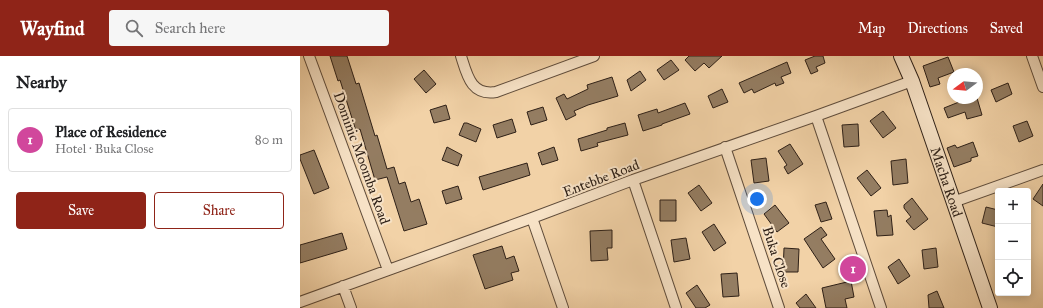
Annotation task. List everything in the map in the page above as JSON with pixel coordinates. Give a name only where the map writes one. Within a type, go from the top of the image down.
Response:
[{"type":"main road","name":"Macha Road","points":[[901,56],[912,81],[990,308]]},
{"type":"street","name":"Dominic Moomba Road","points":[[310,56],[388,270]]},
{"type":"street","points":[[460,56],[468,77],[473,85],[480,91],[487,94],[594,56]]},
{"type":"street","points":[[1032,56],[1043,87]]},
{"type":"street","name":"Entebbe Road","points":[[300,302],[633,180],[912,81]]},
{"type":"street","points":[[816,116],[881,308]]},
{"type":"street","name":"Buka Close","points":[[726,147],[779,308]]},
{"type":"street","points":[[953,202],[1043,170]]},
{"type":"street","points":[[633,180],[676,308]]},
{"type":"street","points":[[532,218],[563,308]]},
{"type":"street","points":[[343,286],[351,308]]},
{"type":"building","points":[[330,56],[347,56],[356,84],[359,83],[387,169],[394,167],[399,184],[405,182],[411,202],[419,199],[427,224],[404,231],[387,177],[375,180],[360,129],[356,131],[340,80],[338,81]]},
{"type":"building","points":[[689,56],[722,56],[709,68],[704,63],[695,71],[685,60]]},
{"type":"building","points":[[815,56],[823,56],[825,63],[816,67],[818,71],[811,74],[805,60]]},
{"type":"building","points":[[948,57],[952,68],[947,68],[947,75],[938,78],[940,84],[930,87],[923,66]]},
{"type":"building","points":[[671,60],[679,70],[664,80],[657,70]]},
{"type":"building","points":[[787,62],[791,73],[781,77],[784,83],[776,86],[775,83],[754,93],[752,89],[744,93],[739,83]]},
{"type":"building","points":[[424,70],[436,84],[426,93],[414,79]]},
{"type":"building","points":[[640,71],[646,80],[631,91],[627,80]]},
{"type":"building","points":[[612,77],[618,96],[574,111],[576,115],[566,120],[556,98],[564,94],[567,99],[588,89],[587,85]]},
{"type":"building","points":[[1008,83],[1012,94],[996,102],[991,90]]},
{"type":"building","points":[[722,89],[728,102],[713,108],[708,96]]},
{"type":"building","points":[[685,103],[690,114],[643,131],[638,115],[657,109],[658,113]]},
{"type":"building","points":[[954,104],[979,104],[982,115],[967,119],[965,112],[948,118],[944,108]]},
{"type":"building","points":[[446,105],[450,119],[434,123],[430,110]]},
{"type":"building","points":[[543,107],[547,120],[531,125],[527,112]]},
{"type":"building","points":[[883,111],[896,128],[883,138],[870,121]]},
{"type":"building","points":[[512,119],[516,132],[497,138],[493,125]]},
{"type":"building","points":[[1027,121],[1033,136],[1019,142],[1013,126]]},
{"type":"building","points":[[464,123],[481,129],[476,142],[459,135]]},
{"type":"building","points":[[625,123],[628,135],[597,143],[598,146],[581,151],[578,139]]},
{"type":"building","points":[[858,124],[859,146],[844,147],[842,125]]},
{"type":"building","points":[[973,142],[978,156],[971,158],[971,161],[954,167],[947,148],[955,145],[957,148]]},
{"type":"building","points":[[790,144],[803,164],[788,174],[784,167],[787,165],[778,151]]},
{"type":"building","points":[[447,147],[462,155],[458,166],[442,160]]},
{"type":"building","points":[[554,147],[558,160],[542,165],[538,153]]},
{"type":"building","points":[[314,150],[329,188],[314,194],[300,159],[300,155]]},
{"type":"building","points":[[766,158],[769,181],[754,183],[751,160]]},
{"type":"building","points":[[906,159],[908,183],[893,185],[891,161]]},
{"type":"building","points":[[527,163],[530,175],[483,190],[479,177]]},
{"type":"building","points":[[867,170],[881,188],[871,196],[857,178]]},
{"type":"building","points":[[1043,184],[1043,206],[1033,199]]},
{"type":"building","points":[[699,185],[712,203],[701,211],[688,193]]},
{"type":"building","points":[[458,186],[462,199],[446,204],[442,191]]},
{"type":"building","points":[[912,198],[928,219],[914,230],[906,221],[911,217],[904,208],[904,205]]},
{"type":"building","points":[[660,200],[676,200],[676,221],[660,221]]},
{"type":"building","points":[[826,202],[832,219],[821,222],[815,205]]},
{"type":"building","points":[[775,205],[789,223],[777,232],[764,214]]},
{"type":"building","points":[[986,207],[995,209],[995,226],[982,223]]},
{"type":"building","points":[[887,210],[888,217],[891,215],[893,235],[877,236],[874,211]]},
{"type":"building","points":[[714,224],[726,243],[714,251],[702,232]]},
{"type":"building","points":[[821,227],[827,235],[821,239],[835,259],[823,268],[804,239]]},
{"type":"building","points":[[612,230],[612,248],[607,248],[608,260],[591,261],[590,231]]},
{"type":"building","points":[[342,233],[347,249],[300,263],[300,245]]},
{"type":"building","points":[[686,238],[690,259],[674,262],[671,240]]},
{"type":"building","points":[[502,246],[506,259],[514,256],[519,271],[511,273],[513,280],[485,289],[473,255]]},
{"type":"building","points":[[784,248],[799,249],[798,272],[783,272]]},
{"type":"building","points":[[936,248],[938,267],[924,269],[922,250]]},
{"type":"building","points":[[899,259],[910,276],[898,284],[888,267]]},
{"type":"building","points":[[737,273],[739,296],[723,297],[721,274]]},
{"type":"building","points":[[851,281],[854,297],[845,299],[847,308],[826,308],[822,288]]},
{"type":"building","points":[[697,285],[710,305],[705,308],[696,308],[686,293]]},
{"type":"building","points":[[937,291],[944,308],[929,308],[928,295]]},
{"type":"building","points":[[806,294],[816,308],[800,308],[796,303]]},
{"type":"place","name":"Place of Residence","points":[[853,269]]}]
